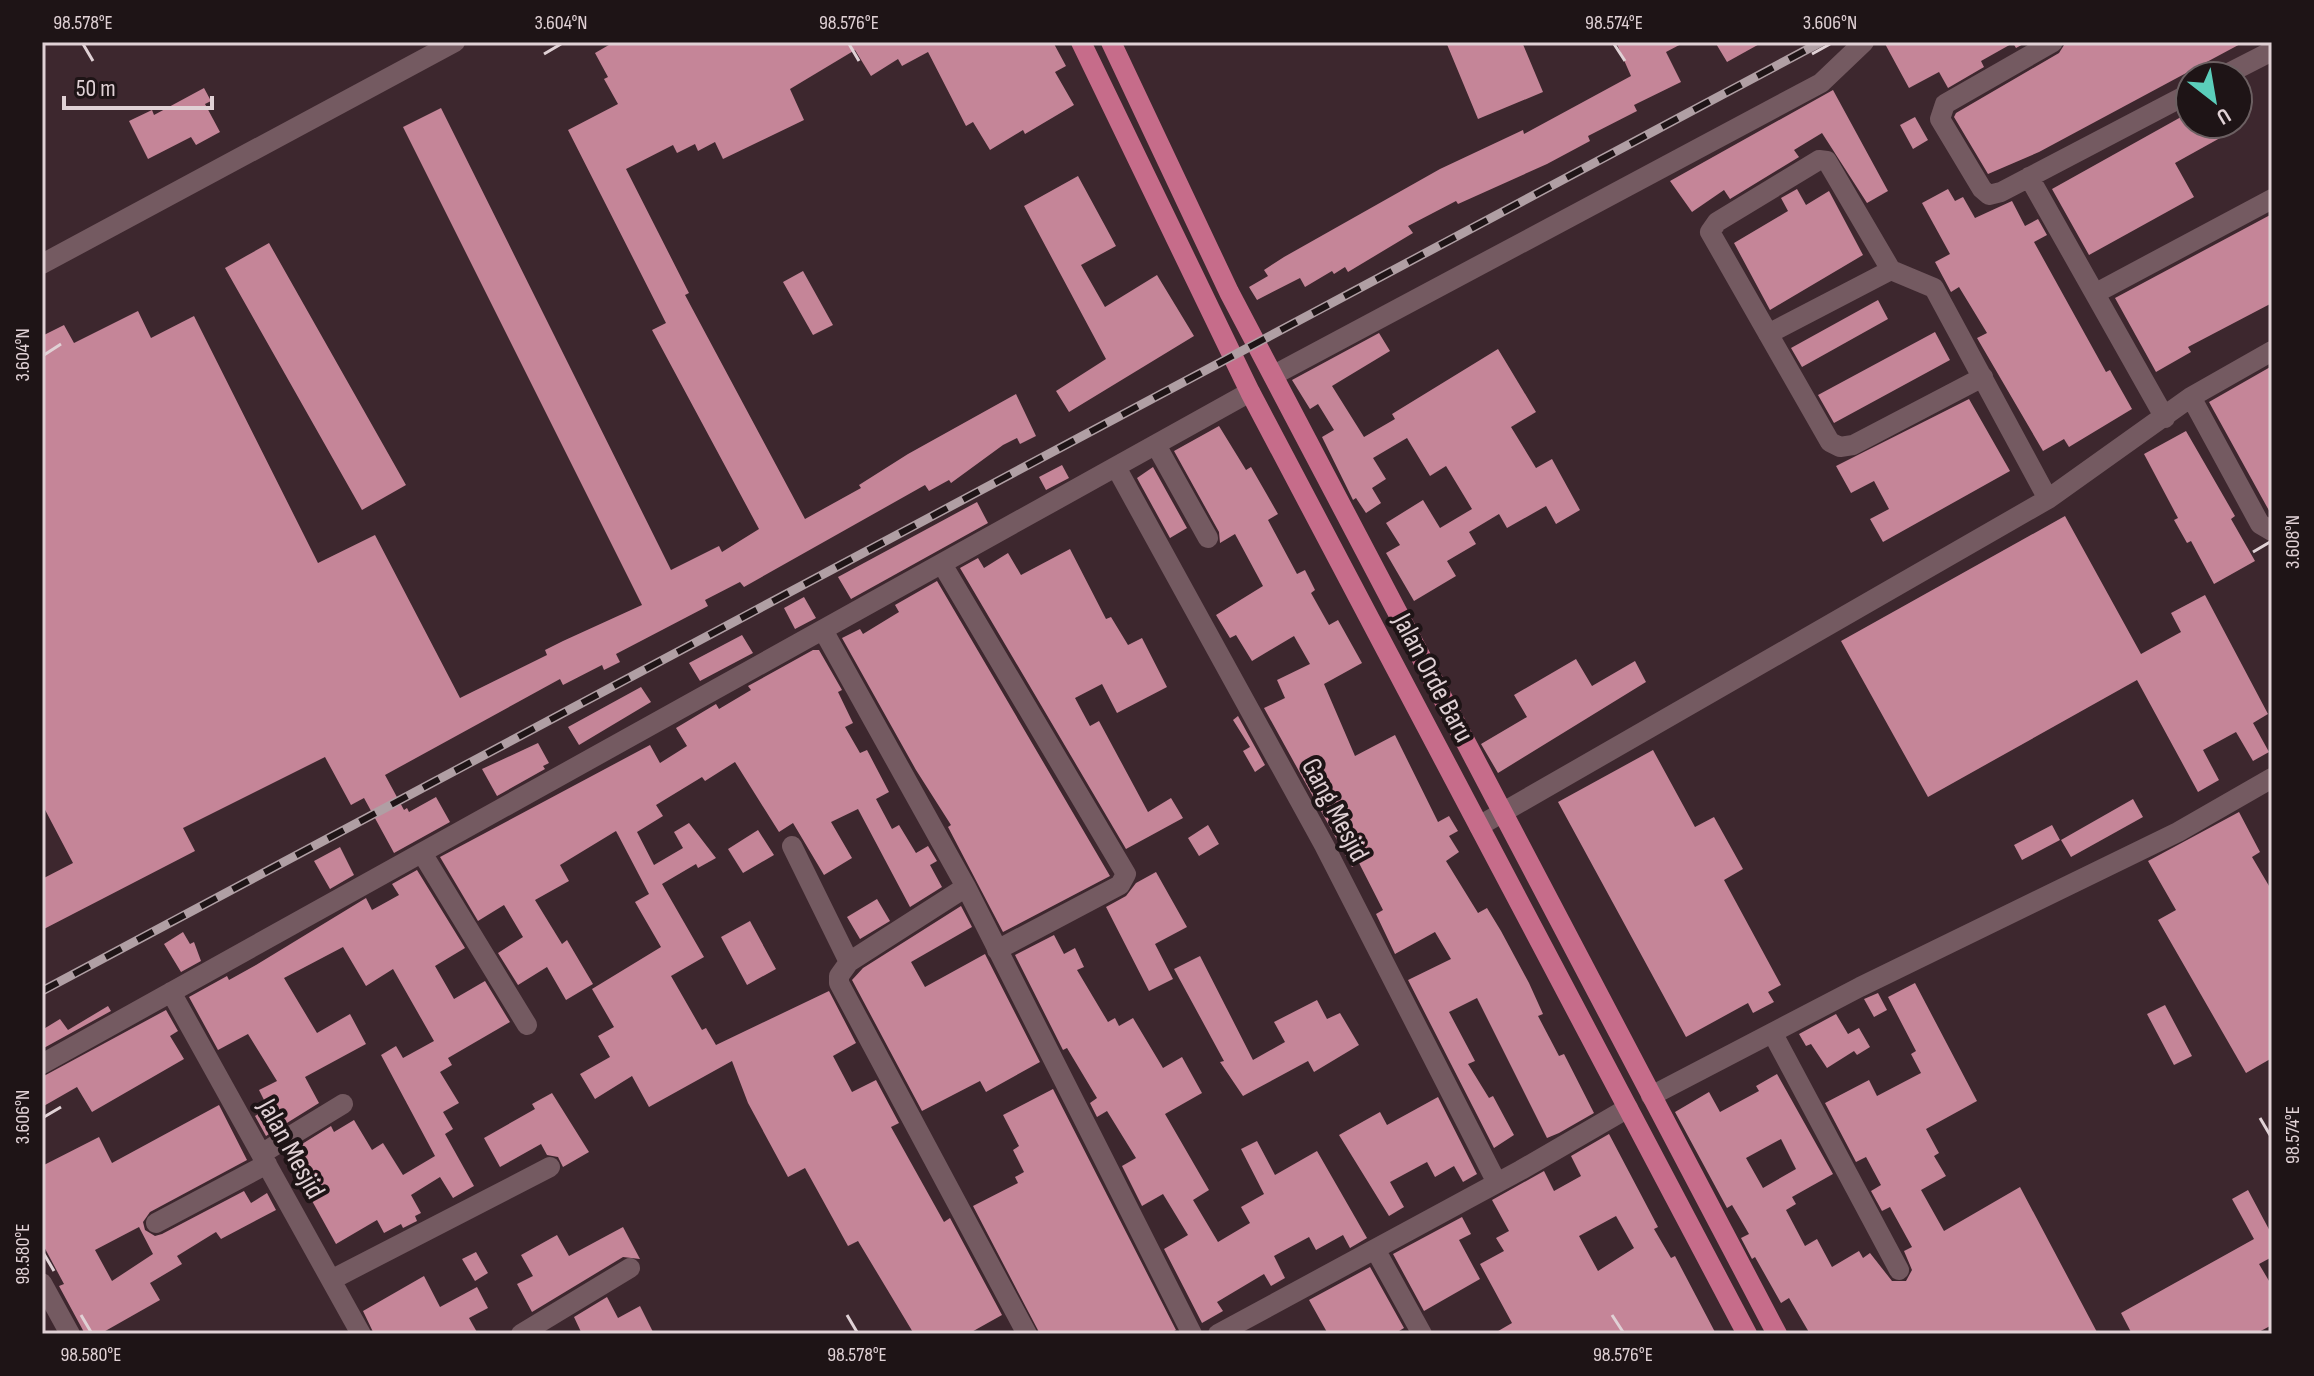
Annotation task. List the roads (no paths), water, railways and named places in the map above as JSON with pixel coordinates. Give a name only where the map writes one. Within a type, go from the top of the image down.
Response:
[{"type":"main road","name":"Jalan Orde Baru","points":[[1081,42],[1250,392],[1747,1334]]},
{"type":"main road","name":"Jalan Orde Baru","points":[[1111,42],[1229,292],[1777,1334]]},
{"type":"street","points":[[42,264],[455,42]]},
{"type":"street","points":[[1274,375],[1821,83],[1864,42]]},
{"type":"street","points":[[2053,42],[1945,104],[1941,111],[1940,119],[1982,189],[1989,195],[2174,101]]},
{"type":"street","points":[[2254,60],[2272,51]]},
{"type":"street","points":[[1983,377],[1853,445],[1840,447],[1830,442],[1710,232],[1717,222],[1819,160],[1834,168],[1891,270],[1934,288],[1983,377],[2048,499]]},
{"type":"street","points":[[2029,177],[2165,418]]},
{"type":"street","points":[[2096,293],[2272,199]]},
{"type":"street","points":[[1768,334],[1891,270]]},
{"type":"street","points":[[1479,826],[2048,499],[2191,397],[2272,351]]},
{"type":"street","points":[[42,1064],[1250,392]]},
{"type":"street","points":[[2191,397],[2260,524],[2272,531]]},
{"type":"street","points":[[1156,445],[1208,538]]},
{"type":"street","name":"Gang Mesjid","points":[[1116,467],[1324,845],[1497,1183]]},
{"type":"street","points":[[942,564],[1126,874],[1120,885],[997,950]]},
{"type":"street","points":[[823,630],[966,887],[1192,1334]]},
{"type":"street","points":[[1651,1096],[1860,987],[2166,838],[2272,778]]},
{"type":"street","points":[[792,846],[849,962]]},
{"type":"street","points":[[422,853],[527,1025]]},
{"type":"street","points":[[966,887],[849,962],[839,976],[842,989],[1027,1334]]},
{"type":"street","name":"Jalan Mesjid","points":[[171,992],[361,1334]]},
{"type":"street","points":[[1773,1034],[1899,1270]]},
{"type":"street","points":[[156,1223],[264,1159],[343,1104]]},
{"type":"street","points":[[1218,1334],[1497,1183],[1628,1108]]},
{"type":"street","points":[[331,1280],[550,1167]]},
{"type":"street","points":[[1375,1249],[1422,1334]]},
{"type":"street","points":[[521,1334],[630,1268]]},
{"type":"street","points":[[42,1283],[70,1334]]},
{"type":"railway","points":[[42,991],[1821,42]]}]
